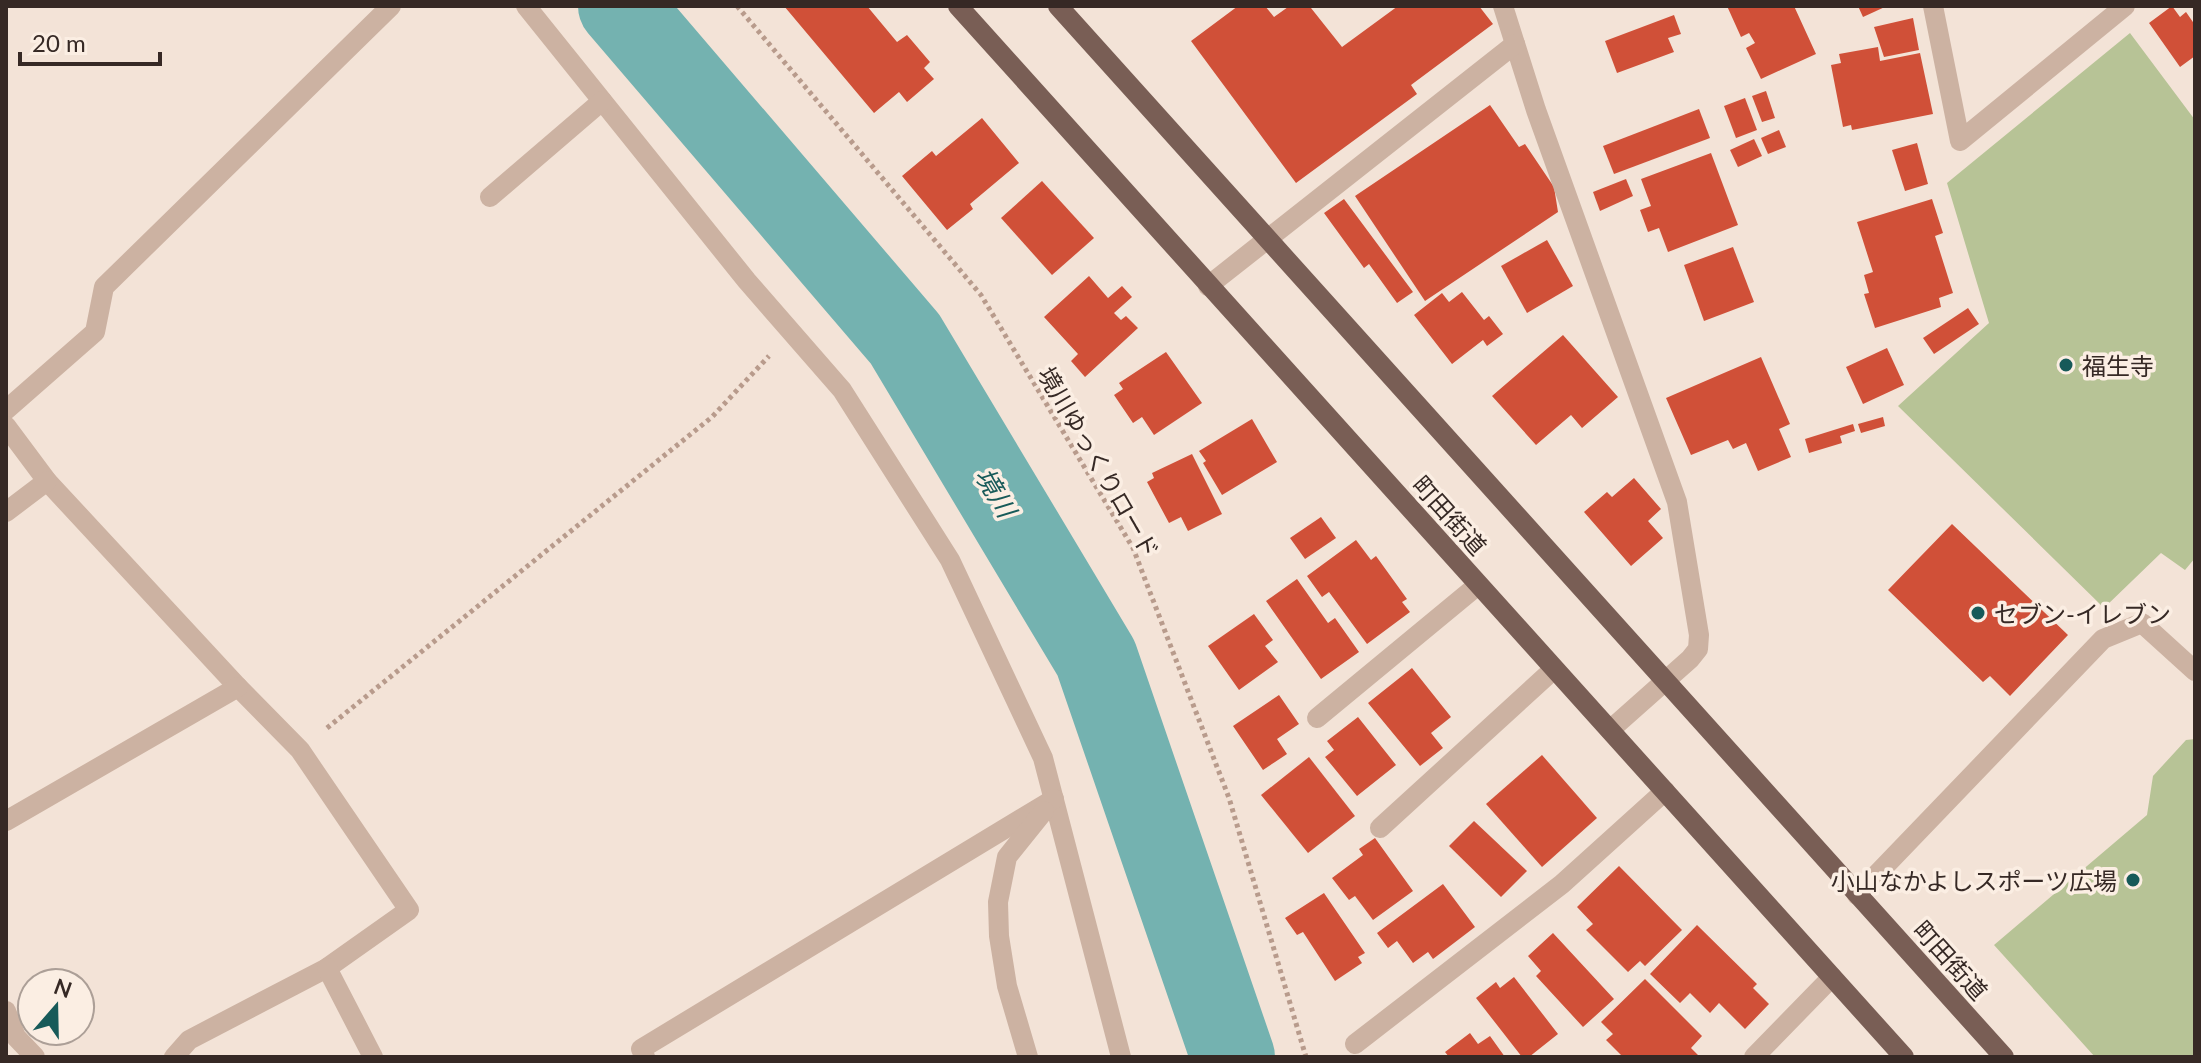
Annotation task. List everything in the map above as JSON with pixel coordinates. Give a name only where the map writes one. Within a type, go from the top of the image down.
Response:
[{"type":"main road","name":"町田街道","points":[[958,6],[1904,1057]]},
{"type":"main road","name":"町田街道","points":[[1058,6],[2004,1057]]},
{"type":"street","points":[[6,410],[95,332],[104,287],[391,6]]},
{"type":"street","points":[[526,6],[747,281],[842,390],[950,560],[1043,758],[1121,1057]]},
{"type":"street","points":[[1933,6],[1960,141],[2125,6]]},
{"type":"street","points":[[1507,8],[1515,44],[1677,502],[1699,635],[1698,649],[1610,730]]},
{"type":"street","points":[[1208,286],[1515,44]]},
{"type":"street","points":[[490,197],[602,101]]},
{"type":"street","points":[[6,426],[47,481],[300,750],[409,910],[327,968],[189,1040],[174,1057]]},
{"type":"street","points":[[6,512],[47,481]]},
{"type":"street","points":[[1317,718],[1478,585]]},
{"type":"street","points":[[1857,895],[2103,639],[2142,623],[2195,671]]},
{"type":"street","points":[[1380,828],[1554,669]]},
{"type":"street","points":[[6,821],[238,687]]},
{"type":"street","points":[[1355,1044],[1562,884],[1665,791]]},
{"type":"street","points":[[645,1057],[641,1049],[1054,799]]},
{"type":"street","points":[[1028,1057],[1007,986],[999,936],[998,902],[1007,857],[1054,799]]},
{"type":"street","points":[[327,968],[373,1057]]},
{"type":"street","points":[[1754,1057],[1832,977]]},
{"type":"street","points":[[6,1011],[16,1037],[35,1057]]},
{"type":"path","name":"境川ゆっくりロード","points":[[737,6],[981,295],[1133,548],[1229,798],[1306,1057]]},
{"type":"path","points":[[300,750],[712,417],[792,332]]},
{"type":"green space","name":"福生寺","points":[[2130,33],[2195,120],[2195,558],[2185,570],[2161,553],[2104,608],[1898,406],[1989,323],[1947,183]]},
{"type":"green space","name":"小山なかよしスポーツ広場","points":[[2195,739],[2195,1057],[2095,1057],[1994,945],[2147,815],[2153,776],[2186,740]]},
{"type":"building","points":[[784,6],[867,6],[897,42],[907,35],[930,62],[924,68],[934,79],[907,102],[899,92],[874,113]]},
{"type":"building","points":[[1238,6],[1265,6],[1274,17],[1288,7],[1311,8],[1342,47],[1398,6],[1479,6],[1493,24],[1411,85],[1417,94],[1296,183],[1191,41]]},
{"type":"building","points":[[1727,6],[1794,6],[1816,54],[1761,79],[1746,48],[1755,43],[1749,33],[1741,37]]},
{"type":"building","points":[[1858,6],[1887,6],[1863,17]]},
{"type":"building","points":[[2172,6],[2180,17],[2186,12],[2195,25],[2195,56],[2180,67],[2149,23]]},
{"type":"building","points":[[1674,15],[1681,34],[1668,38],[1674,52],[1617,73],[1605,41]]},
{"type":"building","points":[[1913,18],[1919,50],[1884,57],[1874,27]]},
{"type":"building","points":[[1878,47],[1880,61],[1920,53],[1933,114],[1852,130],[1851,125],[1843,127],[1831,65],[1841,63],[1839,54]]},
{"type":"building","points":[[1766,91],[1775,118],[1762,122],[1752,96]]},
{"type":"building","points":[[1745,98],[1757,130],[1736,138],[1724,106]]},
{"type":"building","points":[[1490,105],[1519,147],[1525,144],[1554,187],[1558,212],[1425,301],[1355,196]]},
{"type":"building","points":[[1699,109],[1710,138],[1614,174],[1603,146]]},
{"type":"building","points":[[982,118],[1019,163],[970,204],[973,209],[947,230],[902,176],[932,151],[936,156]]},
{"type":"building","points":[[1779,130],[1786,147],[1768,154],[1761,138]]},
{"type":"building","points":[[1754,139],[1762,156],[1738,167],[1730,150]]},
{"type":"building","points":[[1917,143],[1928,184],[1905,191],[1892,150]]},
{"type":"building","points":[[1711,153],[1738,225],[1668,252],[1659,228],[1648,232],[1640,210],[1651,206],[1641,179]]},
{"type":"building","points":[[1626,179],[1633,196],[1600,211],[1593,192]]},
{"type":"building","points":[[1042,181],[1094,238],[1052,275],[1001,218]]},
{"type":"building","points":[[1344,199],[1413,292],[1397,303],[1369,264],[1364,268],[1324,213]]},
{"type":"building","points":[[1932,199],[1943,233],[1935,236],[1953,293],[1939,298],[1941,307],[1875,328],[1864,294],[1869,293],[1864,275],[1873,272],[1857,222]]},
{"type":"building","points":[[1547,240],[1573,286],[1527,313],[1501,266]]},
{"type":"building","points":[[1733,247],[1754,302],[1704,321],[1684,265]]},
{"type":"building","points":[[1089,276],[1108,298],[1122,286],[1132,297],[1114,313],[1121,320],[1126,316],[1138,328],[1085,377],[1071,361],[1078,354],[1044,317]]},
{"type":"building","points":[[1462,292],[1484,320],[1489,316],[1503,334],[1487,346],[1483,340],[1452,364],[1414,315],[1442,293],[1449,302]]},
{"type":"building","points":[[1968,308],[1979,324],[1934,354],[1923,338]]},
{"type":"building","points":[[1563,335],[1618,397],[1582,428],[1571,415],[1536,445],[1492,396]]},
{"type":"building","points":[[1887,348],[1904,385],[1863,404],[1846,367]]},
{"type":"building","points":[[1166,352],[1202,403],[1154,435],[1142,417],[1133,423],[1114,395],[1123,389],[1119,383]]},
{"type":"building","points":[[1761,357],[1790,424],[1779,429],[1791,457],[1758,471],[1746,443],[1733,449],[1728,440],[1691,455],[1666,398]]},
{"type":"building","points":[[1883,417],[1885,426],[1861,433],[1858,424]]},
{"type":"building","points":[[1252,419],[1277,462],[1222,495],[1199,451]]},
{"type":"building","points":[[1853,424],[1855,431],[1840,436],[1842,443],[1809,453],[1805,439]]},
{"type":"building","points":[[1192,454],[1222,514],[1188,531],[1181,517],[1169,523],[1147,482],[1154,478],[1152,473]]},
{"type":"building","points":[[1634,478],[1661,509],[1648,521],[1663,538],[1631,566],[1584,512],[1607,492],[1612,497]]},
{"type":"building","points":[[1321,517],[1336,538],[1305,559],[1290,538]]},
{"type":"building","name":"セブン-イレブン","points":[[1952,524],[2068,635],[2010,696],[1990,676],[1983,682],[1888,590]]},
{"type":"building","points":[[1356,540],[1371,560],[1376,556],[1407,599],[1402,602],[1410,612],[1367,644],[1329,592],[1322,597],[1307,576]]},
{"type":"building","points":[[1297,579],[1328,623],[1335,618],[1359,652],[1321,679],[1266,601]]},
{"type":"building","points":[[1254,614],[1273,640],[1265,646],[1278,662],[1239,690],[1208,646]]},
{"type":"building","points":[[1412,668],[1451,717],[1431,733],[1443,748],[1420,766],[1368,703]]},
{"type":"building","points":[[1279,695],[1299,724],[1277,739],[1287,754],[1263,770],[1233,726]]},
{"type":"building","points":[[1358,717],[1396,765],[1357,796],[1325,757],[1334,750],[1327,741]]},
{"type":"building","points":[[1542,755],[1597,818],[1542,867],[1486,804]]},
{"type":"building","points":[[1309,757],[1355,816],[1308,853],[1261,795]]},
{"type":"building","points":[[1474,821],[1527,871],[1501,897],[1449,846]]},
{"type":"building","points":[[1375,838],[1413,891],[1373,920],[1355,896],[1349,900],[1332,878],[1363,855],[1359,849]]},
{"type":"building","points":[[1619,866],[1682,930],[1645,966],[1640,961],[1628,972],[1586,930],[1593,924],[1577,907]]},
{"type":"building","points":[[1443,884],[1475,927],[1433,959],[1428,952],[1413,963],[1397,941],[1388,948],[1377,933]]},
{"type":"building","points":[[1324,893],[1365,953],[1358,957],[1362,963],[1335,981],[1303,932],[1297,935],[1285,918]]},
{"type":"building","points":[[1697,925],[1757,984],[1753,988],[1769,1004],[1745,1029],[1719,1003],[1710,1013],[1690,993],[1680,1003],[1650,974]]},
{"type":"building","points":[[1553,933],[1614,999],[1583,1027],[1536,976],[1541,971],[1528,956]]},
{"type":"building","points":[[1514,977],[1558,1034],[1529,1057],[1522,1057],[1476,998],[1496,982],[1500,988]]},
{"type":"building","points":[[1645,979],[1702,1036],[1691,1048],[1700,1057],[1623,1057],[1606,1040],[1613,1034],[1601,1022]]},
{"type":"building","points":[[1470,1033],[1478,1044],[1490,1036],[1505,1057],[1449,1057],[1445,1052]]},
{"type":"waterway","name":"境川","points":[[620,6],[905,339],[1096,658],[1233,1057]]},
{"type":"place","name":"福生寺","points":[[2066,365]]},
{"type":"place","name":"セブン-イレブン","points":[[1978,613]]},
{"type":"place","name":"小山なかよしスポーツ広場","points":[[2133,880]]}]
